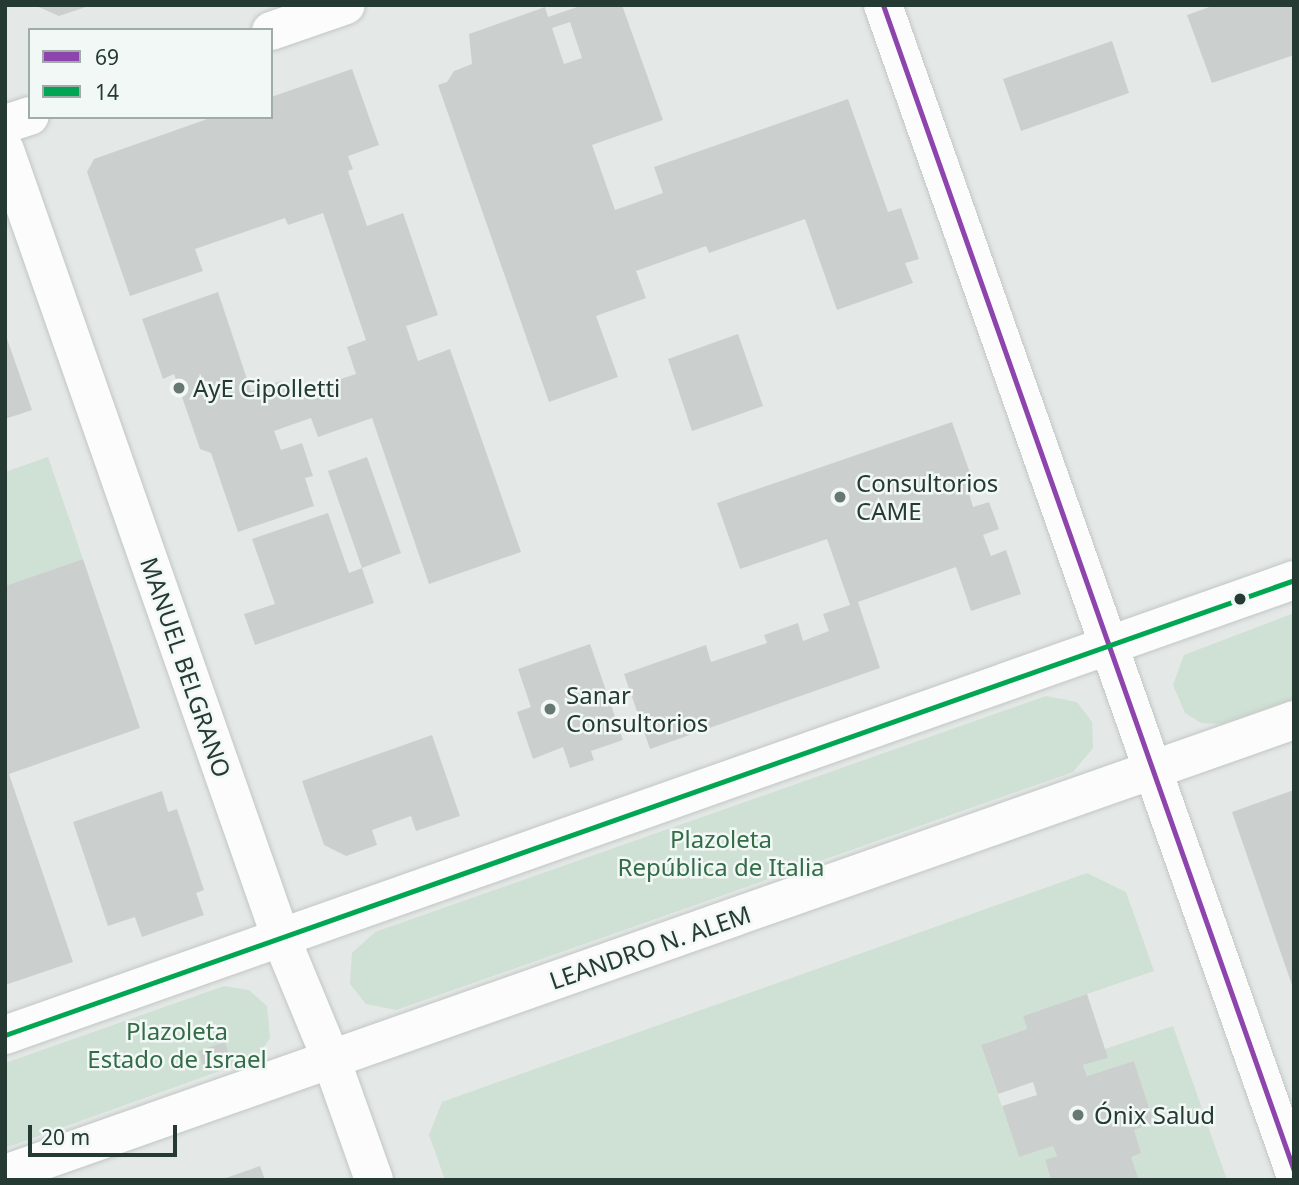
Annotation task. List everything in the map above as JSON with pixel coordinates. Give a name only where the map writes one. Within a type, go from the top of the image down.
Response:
[{"type":"main road","points":[[273,31],[346,5]]},
{"type":"main road","points":[[883,5],[1294,1171]]},
{"type":"main road","points":[[5,124],[28,117]]},
{"type":"main road","name":"MANUEL BELGRANO","points":[[5,150],[281,938],[331,1059],[374,1180]]},
{"type":"main road","points":[[5,1035],[1294,580]]},
{"type":"main road","name":"LEANDRO N. ALEM","points":[[5,1174],[1294,720]]},
{"type":"green space","points":[[48,457],[83,559],[5,586],[5,472]]},
{"type":"green space","points":[[1294,613],[1294,699],[1221,724],[1201,723],[1185,713],[1173,685],[1184,655]]},
{"type":"green space","name":"Plazoleta República de Italia","points":[[1046,696],[1077,702],[1092,722],[1093,748],[1073,772],[396,1010],[366,1004],[350,984],[352,953],[375,932]]},
{"type":"green space","points":[[1087,873],[1126,892],[1154,971],[1023,1016],[1027,1029],[981,1045],[1019,1157],[1053,1146],[1057,1156],[1045,1161],[1051,1180],[445,1180],[429,1135],[442,1102]]},
{"type":"green space","name":"Plazoleta Estado de Israel","points":[[224,986],[249,990],[267,1006],[270,1038],[256,1058],[5,1148],[5,1063]]},
{"type":"green space","points":[[1173,1026],[1227,1180],[1139,1180],[1131,1157],[1134,1130],[1154,1123],[1134,1061],[1087,1076],[1083,1065],[1107,1058],[1105,1049]]},
{"type":"building","points":[[34,5],[89,5],[89,6],[59,16]]},
{"type":"building","points":[[583,5],[622,5],[663,120],[592,145],[615,210],[663,193],[654,167],[848,99],[888,212],[901,208],[919,259],[905,263],[913,283],[837,310],[805,219],[709,253],[706,246],[636,271],[646,298],[596,316],[618,377],[549,402],[438,85],[447,82],[454,71],[472,64],[469,34],[545,7],[548,17]],"holes":[[[570,22],[582,58],[564,64],[552,28]]]},
{"type":"building","points":[[1215,5],[1294,5],[1294,55],[1212,83],[1187,15]]},
{"type":"building","points":[[1112,41],[1129,93],[1021,131],[1003,79]]},
{"type":"building","points":[[352,69],[379,145],[348,156],[353,169],[348,171],[367,226],[403,213],[438,315],[406,326],[418,361],[450,349],[521,552],[429,584],[372,418],[318,437],[311,418],[274,431],[281,450],[302,443],[313,476],[305,478],[314,506],[238,532],[211,453],[200,449],[174,374],[163,379],[142,319],[218,292],[251,391],[281,381],[302,392],[356,374],[347,347],[366,340],[323,213],[288,225],[285,218],[195,249],[203,271],[130,296],[87,172],[94,159],[207,119],[273,119],[273,96]]},
{"type":"building","points":[[5,333],[32,410],[5,419]]},
{"type":"building","points":[[738,334],[763,406],[692,431],[668,359]]},
{"type":"building","points":[[952,422],[975,487],[968,490],[973,507],[989,502],[999,529],[983,535],[991,556],[1006,550],[1021,594],[971,611],[956,567],[858,602],[880,668],[650,749],[624,674],[706,645],[711,662],[767,643],[764,635],[798,623],[803,641],[829,631],[823,614],[850,605],[827,539],[740,569],[717,503]]},
{"type":"building","points":[[367,457],[401,553],[362,568],[328,471]]},
{"type":"building","points":[[328,513],[349,573],[362,568],[374,603],[255,645],[244,614],[275,604],[252,539]]},
{"type":"building","points":[[83,559],[140,728],[9,774],[73,962],[5,985],[5,586]]},
{"type":"building","points":[[590,644],[623,740],[591,751],[594,760],[570,768],[563,747],[533,759],[517,712],[531,707],[518,669]]},
{"type":"building","points":[[432,735],[460,816],[416,831],[411,816],[372,830],[377,845],[346,856],[324,845],[302,781]]},
{"type":"building","points":[[1294,790],[1294,988],[1293,988],[1232,812]]},
{"type":"building","points":[[162,791],[168,812],[177,809],[204,890],[196,893],[204,915],[142,937],[135,917],[108,926],[73,822]]},
{"type":"building","name":"Ónix Salud","points":[[1087,994],[1108,1058],[1083,1065],[1087,1076],[1134,1061],[1154,1123],[1134,1130],[1141,1153],[1131,1157],[1139,1180],[1051,1180],[1045,1160],[1057,1156],[1053,1146],[1019,1157],[1002,1106],[1037,1095],[1033,1082],[998,1094],[981,1045],[1027,1029],[1023,1016]]},
{"type":"building","points":[[225,1042],[231,1062],[205,1071],[198,1051]]},
{"type":"building","points":[[260,1166],[265,1180],[223,1180],[223,1179]]},
{"type":"transit line","name":"69","points":[[883,5],[1294,1171]]},
{"type":"transit line","name":"14","points":[[5,1035],[1294,580]]},
{"type":"place","name":"AyE Cipolletti","points":[[179,388]]},
{"type":"place","name":"Consultorios CAME","points":[[840,497]]},
{"type":"place","name":"Sanar Consultorios","points":[[550,709]]},
{"type":"place","name":"Ónix Salud","points":[[1078,1115]]}]
